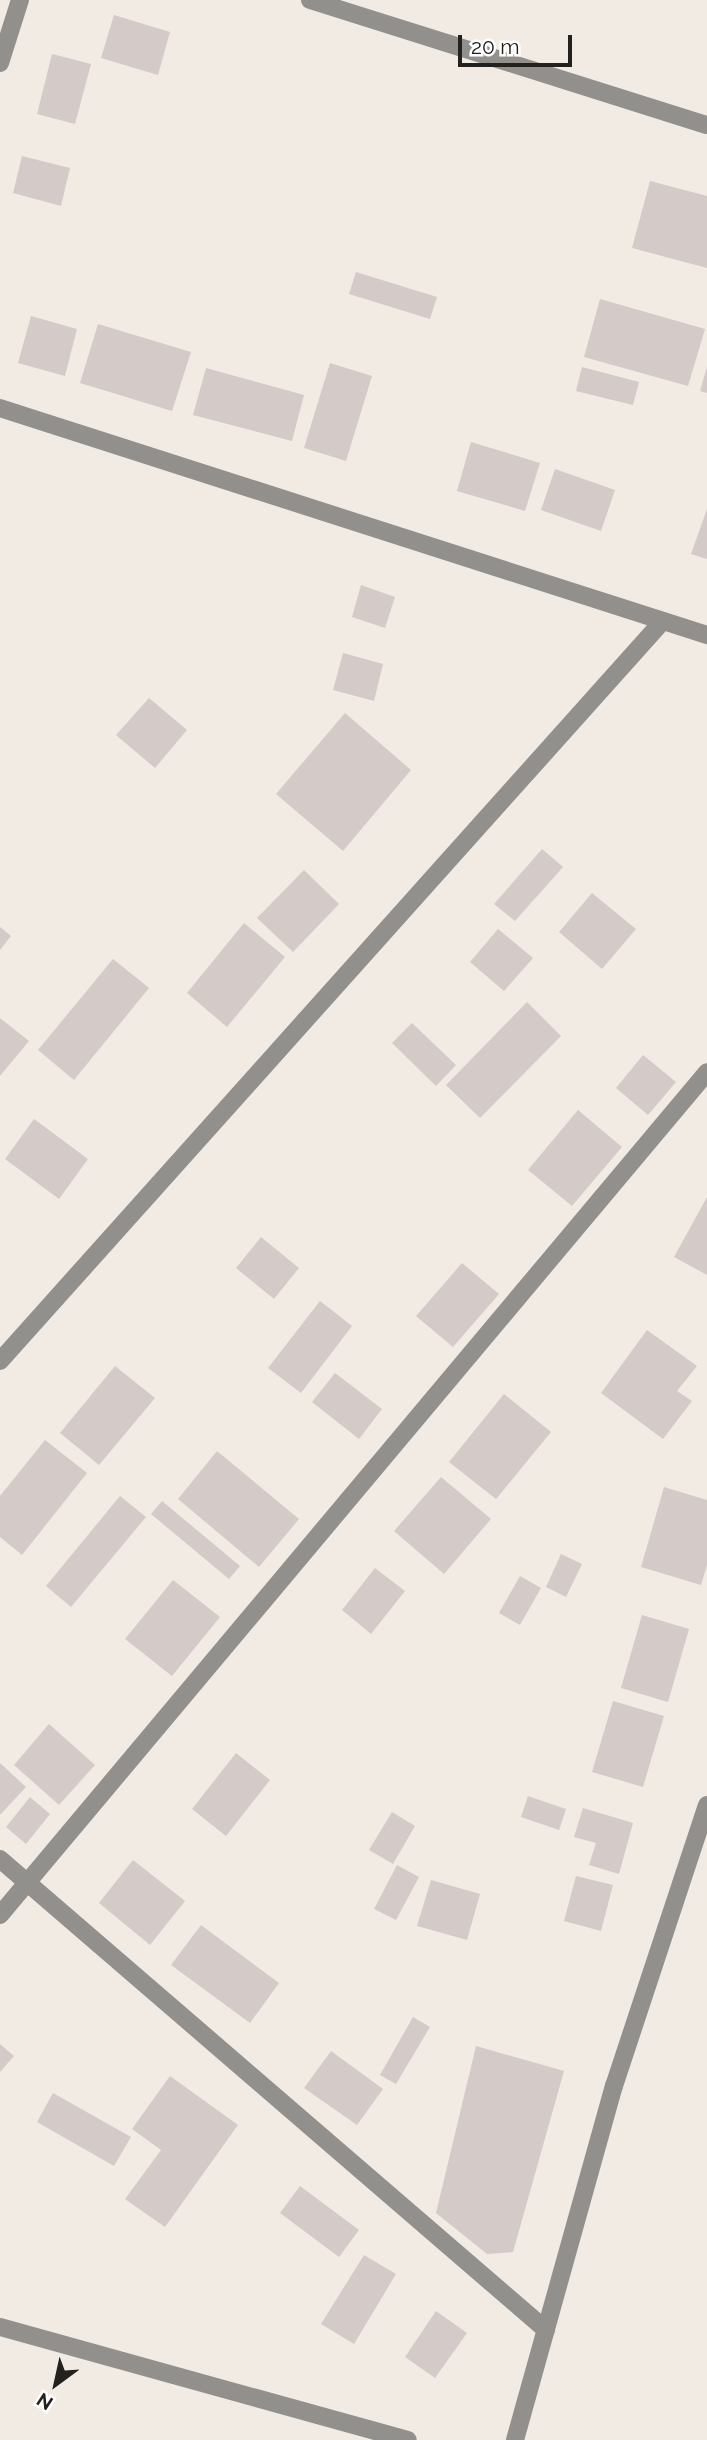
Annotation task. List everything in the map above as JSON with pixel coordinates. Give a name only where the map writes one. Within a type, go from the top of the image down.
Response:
[{"type":"street","points":[[0,63],[20,0]]},
{"type":"street","points":[[310,0],[707,125]]},
{"type":"street","points":[[0,408],[707,635]]},
{"type":"street","points":[[0,1361],[662,622]]},
{"type":"street","points":[[0,1915],[707,1073]]},
{"type":"street","points":[[515,2440],[614,2086],[707,1805]]},
{"type":"street","points":[[0,1859],[546,2330]]},
{"type":"street","points":[[0,2327],[408,2440]]},
{"type":"building","points":[[114,15],[170,32],[158,75],[101,58]]},
{"type":"building","points":[[52,54],[91,64],[75,124],[37,114]]},
{"type":"building","points":[[22,156],[70,168],[61,206],[13,193]]},
{"type":"building","points":[[650,181],[707,196],[707,268],[632,248]]},
{"type":"building","points":[[356,272],[437,297],[430,319],[349,294]]},
{"type":"building","points":[[600,299],[705,329],[688,386],[584,357]]},
{"type":"building","points":[[31,316],[77,329],[65,376],[18,363]]},
{"type":"building","points":[[98,324],[191,352],[172,411],[80,383]]},
{"type":"building","points":[[330,363],[372,376],[346,461],[304,448]]},
{"type":"building","points":[[582,367],[639,382],[633,405],[576,391]]},
{"type":"building","points":[[707,367],[707,393],[700,391]]},
{"type":"building","points":[[206,368],[304,395],[292,441],[193,415]]},
{"type":"building","points":[[471,442],[540,463],[525,511],[457,491]]},
{"type":"building","points":[[555,469],[615,490],[601,531],[541,510]]},
{"type":"building","points":[[707,509],[707,559],[691,554]]},
{"type":"building","points":[[361,585],[395,597],[385,628],[352,617]]},
{"type":"building","points":[[343,653],[383,664],[374,701],[333,690]]},
{"type":"building","points":[[149,698],[187,730],[155,768],[116,735]]},
{"type":"building","points":[[345,713],[411,770],[343,851],[276,794]]},
{"type":"building","points":[[542,849],[563,867],[515,921],[494,904]]},
{"type":"building","points":[[304,870],[339,904],[293,952],[257,918]]},
{"type":"building","points":[[592,893],[636,929],[602,969],[559,932]]},
{"type":"building","points":[[244,923],[285,957],[227,1027],[187,993]]},
{"type":"building","points":[[0,927],[11,936],[0,950]]},
{"type":"building","points":[[498,929],[533,958],[504,991],[470,962]]},
{"type":"building","points":[[113,959],[149,988],[74,1080],[38,1050]]},
{"type":"building","points":[[527,1002],[561,1036],[480,1118],[446,1085]]},
{"type":"building","points":[[0,1018],[29,1041],[0,1076]]},
{"type":"building","points":[[412,1023],[456,1065],[436,1086],[392,1043]]},
{"type":"building","points":[[643,1055],[676,1082],[648,1115],[616,1088]]},
{"type":"building","points":[[578,1110],[622,1147],[572,1206],[528,1170]]},
{"type":"building","points":[[34,1119],[88,1159],[59,1199],[5,1159]]},
{"type":"building","points":[[707,1197],[707,1275],[674,1257]]},
{"type":"building","points":[[261,1237],[299,1268],[274,1299],[236,1268]]},
{"type":"building","points":[[462,1263],[499,1294],[453,1347],[416,1316]]},
{"type":"building","points":[[320,1301],[352,1326],[301,1393],[268,1368]]},
{"type":"building","points":[[647,1330],[697,1366],[677,1391],[692,1401],[663,1439],[601,1393]]},
{"type":"building","points":[[115,1366],[155,1398],[99,1465],[60,1433]]},
{"type":"building","points":[[335,1373],[382,1409],[359,1439],[312,1402]]},
{"type":"building","points":[[504,1394],[551,1432],[496,1499],[449,1462]]},
{"type":"building","points":[[45,1440],[87,1473],[22,1555],[0,1537],[0,1496]]},
{"type":"building","points":[[217,1451],[299,1519],[259,1567],[178,1499]]},
{"type":"building","points":[[441,1477],[491,1519],[444,1574],[394,1531]]},
{"type":"building","points":[[664,1487],[707,1500],[707,1565],[701,1585],[641,1567]]},
{"type":"building","points":[[120,1496],[146,1517],[71,1607],[46,1586]]},
{"type":"building","points":[[162,1501],[240,1566],[229,1579],[151,1514]]},
{"type":"building","points":[[561,1554],[582,1564],[566,1597],[546,1587]]},
{"type":"building","points":[[375,1568],[405,1591],[371,1634],[342,1610]]},
{"type":"building","points":[[520,1576],[541,1588],[520,1625],[499,1613]]},
{"type":"building","points":[[173,1580],[220,1617],[172,1676],[125,1639]]},
{"type":"building","points":[[642,1615],[689,1629],[668,1702],[621,1688]]},
{"type":"building","points":[[613,1701],[664,1716],[643,1787],[592,1772]]},
{"type":"building","points":[[49,1724],[95,1765],[59,1805],[14,1765]]},
{"type":"building","points":[[236,1753],[270,1780],[226,1836],[192,1809]]},
{"type":"building","points":[[0,1763],[26,1787],[0,1815]]},
{"type":"building","points":[[528,1796],[566,1809],[559,1830],[521,1817]]},
{"type":"building","points":[[30,1797],[50,1814],[26,1844],[6,1827]]},
{"type":"building","points":[[583,1808],[633,1823],[619,1874],[589,1865],[596,1843],[574,1837]]},
{"type":"building","points":[[392,1812],[415,1826],[393,1864],[369,1850]]},
{"type":"building","points":[[133,1860],[185,1901],[150,1945],[99,1903]]},
{"type":"building","points":[[397,1865],[419,1877],[396,1920],[374,1909]]},
{"type":"building","points":[[576,1876],[613,1885],[601,1931],[564,1921]]},
{"type":"building","points":[[431,1880],[480,1894],[467,1940],[417,1926]]},
{"type":"building","points":[[201,1925],[279,1983],[250,2023],[171,1965]]},
{"type":"building","points":[[413,2017],[430,2027],[396,2084],[380,2075]]},
{"type":"building","points":[[0,2044],[14,2056],[0,2072]]},
{"type":"building","points":[[476,2046],[564,2071],[513,2252],[487,2254],[436,2213]]},
{"type":"building","points":[[331,2051],[383,2089],[357,2125],[304,2088]]},
{"type":"building","points":[[170,2076],[238,2125],[165,2227],[125,2199],[161,2150],[132,2129]]},
{"type":"building","points":[[53,2093],[131,2137],[114,2166],[37,2122]]},
{"type":"building","points":[[300,2186],[359,2230],[339,2257],[280,2213]]},
{"type":"building","points":[[364,2255],[396,2274],[354,2344],[321,2324]]},
{"type":"building","points":[[436,2311],[467,2333],[435,2378],[405,2357]]}]
